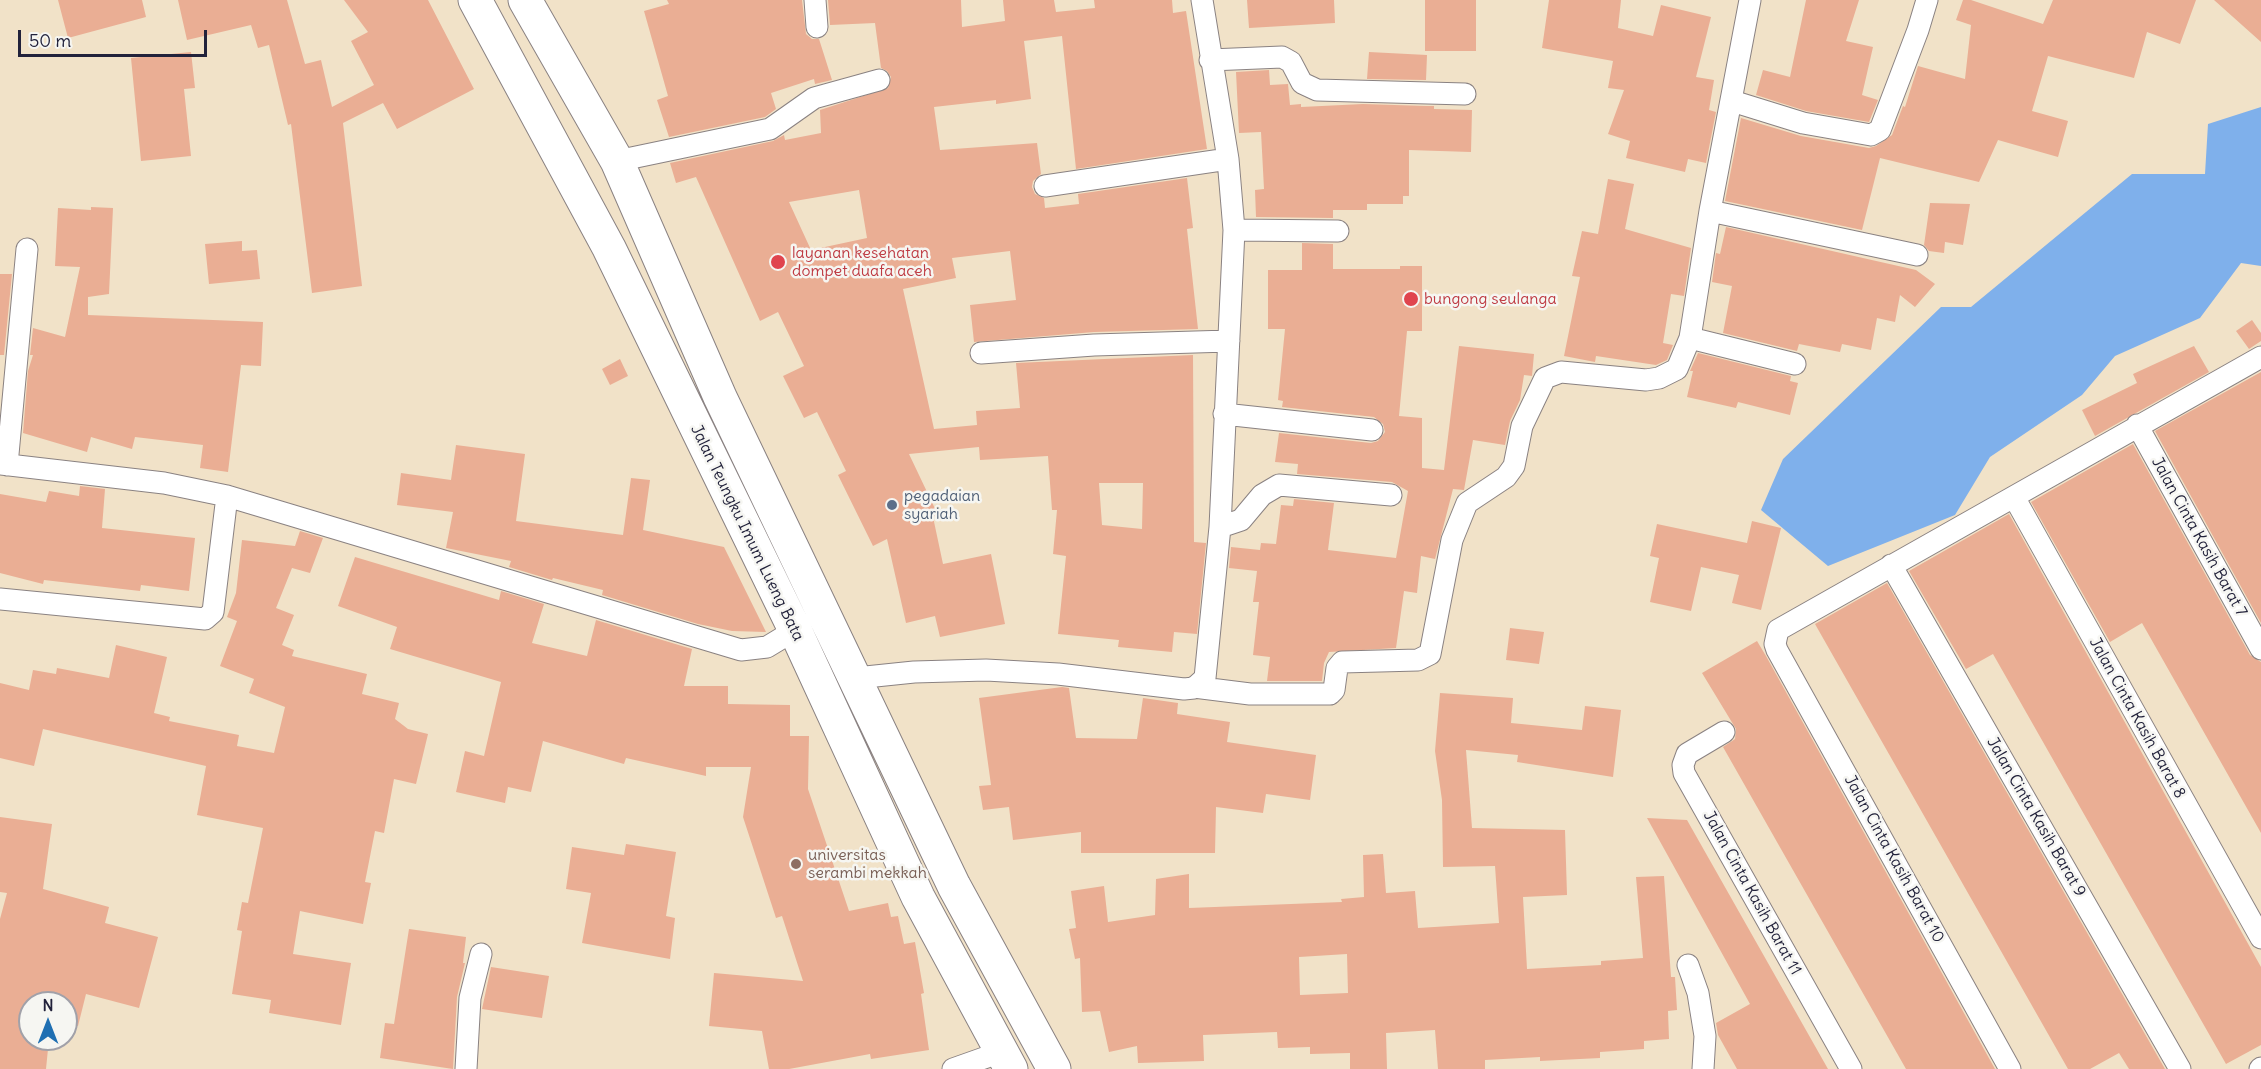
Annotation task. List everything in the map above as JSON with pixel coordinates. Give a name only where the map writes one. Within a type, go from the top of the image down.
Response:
[{"type":"highway","name":"Jalan Teungku Imum Lueng Bata","points":[[476,0],[609,248],[795,630],[918,897],[1006,1060]]},
{"type":"highway","points":[[525,0],[617,161],[720,397],[954,886],[1054,1069]]},
{"type":"highway","points":[[918,897],[954,886]]},
{"type":"street","points":[[815,0],[817,27]]},
{"type":"street","points":[[1194,687],[1205,678],[1207,670],[1220,527],[1234,231],[1228,159],[1202,0]]},
{"type":"street","points":[[856,678],[914,672],[986,670],[1058,674],[1184,689],[1194,687],[1250,694],[1330,694],[1334,690],[1337,668],[1342,662],[1418,660],[1430,654],[1452,540],[1467,503],[1502,480],[1514,466],[1522,426],[1545,378],[1561,372],[1659,378],[1677,369],[1690,338],[1710,211],[1750,0]]},
{"type":"street","points":[[1732,101],[1803,123],[1871,135],[1880,130],[1918,30],[1926,0]]},
{"type":"street","points":[[1210,60],[1282,57],[1291,62],[1302,83],[1317,90],[1465,94]]},
{"type":"street","points":[[617,161],[770,129],[814,98],[879,80]]},
{"type":"street","points":[[1046,186],[1228,159]]},
{"type":"street","points":[[1710,211],[1917,255]]},
{"type":"street","points":[[1234,231],[1338,231]]},
{"type":"street","points":[[27,249],[3,465],[164,483],[227,496],[741,650],[767,647],[795,630]]},
{"type":"street","points":[[1690,338],[1795,364]]},
{"type":"street","points":[[981,353],[1094,345],[1229,341]]},
{"type":"street","points":[[1891,565],[2261,357]]},
{"type":"street","points":[[1224,414],[1372,430]]},
{"type":"street","name":"Jalan Cinta Kasih Barat 7","points":[[2137,425],[2261,649]]},
{"type":"street","points":[[1220,527],[1241,520],[1262,495],[1279,484],[1391,495]]},
{"type":"street","points":[[0,599],[196,620],[210,617],[213,612],[227,496]]},
{"type":"street","name":"Jalan Cinta Kasih Barat 8","points":[[2014,497],[2261,938]]},
{"type":"street","name":"Jalan Cinta Kasih Barat 10","points":[[1891,565],[1782,625],[1778,630],[1775,644],[2010,1069]]},
{"type":"street","name":"Jalan Cinta Kasih Barat 9","points":[[1891,565],[2180,1069]]},
{"type":"street","name":"Jalan Cinta Kasih Barat 11","points":[[1724,732],[1687,754],[1683,765],[1684,773],[1851,1069]]},
{"type":"street","points":[[466,1069],[470,998],[481,954]]},
{"type":"street","points":[[1688,965],[1698,993],[1705,1036],[1703,1069]]},
{"type":"street","points":[[953,1069],[1006,1060]]},
{"type":"water","points":[[2261,107],[2261,266],[2241,263],[2200,318],[2115,356],[2082,395],[1990,457],[1955,515],[1828,566],[1761,510],[1783,459],[1941,307],[1971,307],[2132,174],[2205,174],[2208,124]]},
{"type":"building","points":[[58,0],[142,0],[146,17],[68,38]]},
{"type":"building","points":[[178,0],[287,0],[305,64],[321,60],[332,107],[374,85],[351,41],[368,32],[344,0],[428,0],[474,89],[397,129],[383,103],[343,123],[362,286],[312,293],[291,124],[288,125],[269,45],[258,48],[251,25],[187,40]]},
{"type":"building","points":[[667,0],[802,0],[806,34],[812,39],[819,39],[832,80],[815,84],[814,79],[771,93],[776,109],[765,117],[669,137],[657,100],[668,96],[644,11],[669,4]]},
{"type":"building","points":[[828,0],[961,0],[962,27],[1005,21],[1003,0],[1054,0],[1056,12],[1095,8],[1094,0],[1172,0],[1173,13],[1186,11],[1207,149],[1076,169],[1062,36],[1024,41],[1031,99],[996,104],[996,100],[934,107],[940,150],[1037,143],[1041,174],[1033,181],[1032,187],[1035,194],[1044,198],[1045,208],[1079,204],[1078,194],[1187,178],[1193,228],[1187,229],[1198,329],[1094,332],[974,342],[970,305],[1016,300],[1010,251],[952,258],[956,278],[903,289],[934,429],[977,425],[976,411],[1020,408],[1016,363],[1193,355],[1194,542],[1206,543],[1197,634],[1174,632],[1172,652],[1118,647],[1119,640],[1058,634],[1066,556],[1053,554],[1057,510],[1052,510],[1048,456],[980,460],[979,447],[909,454],[938,515],[933,517],[943,564],[991,554],[1005,624],[940,637],[935,616],[906,623],[887,539],[873,546],[838,475],[846,471],[817,412],[804,418],[783,376],[804,366],[778,312],[760,321],[696,177],[676,183],[670,163],[773,141],[784,135],[785,140],[821,133],[820,110],[888,88],[891,77],[881,68],[875,23],[830,25]],"holes":[[[859,190],[867,238],[811,250],[789,202]],[[1099,483],[1143,483],[1142,529],[1102,525]]]},
{"type":"building","points":[[1247,0],[1334,0],[1335,23],[1249,28]]},
{"type":"building","points":[[1425,0],[1476,0],[1476,51],[1425,51]]},
{"type":"building","points":[[1549,0],[1621,0],[1618,28],[1653,36],[1661,5],[1711,17],[1696,77],[1714,80],[1709,110],[1716,112],[1706,163],[1688,159],[1685,172],[1626,158],[1630,141],[1608,134],[1624,90],[1608,88],[1613,61],[1542,48]]},
{"type":"building","points":[[1806,0],[1859,0],[1846,41],[1873,47],[1862,95],[1878,100],[1869,122],[1806,111],[1756,95],[1763,70],[1790,77]]},
{"type":"building","points":[[1963,0],[1971,0],[2043,24],[2053,0],[2196,0],[2180,44],[2147,32],[2134,78],[2048,56],[2032,111],[2068,121],[2058,157],[1998,140],[1979,182],[1880,158],[1862,230],[1725,201],[1741,118],[1801,136],[1869,148],[1892,135],[1903,106],[1905,107],[1918,66],[1965,79],[1971,25],[1956,20]]},
{"type":"building","points":[[2214,0],[2261,0],[2261,42]]},
{"type":"building","points":[[191,52],[195,88],[184,89],[191,156],[141,161],[131,58]]},
{"type":"building","points":[[1369,52],[1427,55],[1426,80],[1367,79]]},
{"type":"building","points":[[1269,70],[1270,85],[1288,84],[1290,105],[1301,104],[1301,107],[1363,104],[1434,106],[1434,109],[1472,110],[1471,152],[1409,150],[1409,196],[1403,196],[1403,204],[1367,204],[1367,210],[1333,210],[1333,218],[1256,217],[1255,190],[1264,189],[1261,132],[1239,133],[1236,72]]},
{"type":"building","points":[[1608,179],[1634,184],[1625,229],[1691,248],[1684,296],[1671,294],[1663,343],[1673,345],[1667,360],[1656,365],[1596,356],[1595,362],[1564,356],[1580,277],[1572,276],[1582,231],[1598,234]]},
{"type":"building","points":[[1930,203],[1970,204],[1963,245],[1945,242],[1944,253],[1929,251],[1924,245]]},
{"type":"building","points":[[91,207],[113,208],[109,294],[88,297],[88,315],[263,322],[261,366],[241,365],[228,472],[200,468],[203,445],[135,437],[132,449],[91,437],[87,452],[23,433],[28,371],[33,355],[30,355],[33,328],[65,337],[80,267],[55,266],[58,208],[91,210]]},
{"type":"building","points":[[1726,227],[1916,270],[1935,284],[1915,307],[1900,295],[1895,322],[1877,318],[1871,350],[1842,344],[1840,352],[1799,344],[1797,351],[1723,333],[1732,286],[1712,282],[1716,253],[1720,254]]},
{"type":"building","points":[[242,241],[242,251],[257,250],[260,279],[209,284],[205,244]]},
{"type":"building","points":[[1302,243],[1333,244],[1333,269],[1400,269],[1400,266],[1422,266],[1422,331],[1407,331],[1399,416],[1422,418],[1422,468],[1444,470],[1459,346],[1534,354],[1532,376],[1524,375],[1520,400],[1510,421],[1505,445],[1473,440],[1464,490],[1453,489],[1435,559],[1421,556],[1417,593],[1404,591],[1396,648],[1329,652],[1324,663],[1322,681],[1267,681],[1270,657],[1253,655],[1259,602],[1253,602],[1257,571],[1229,568],[1231,547],[1260,550],[1261,543],[1276,544],[1281,505],[1293,506],[1294,499],[1334,503],[1328,550],[1396,558],[1408,491],[1392,482],[1297,474],[1298,464],[1275,462],[1279,433],[1371,443],[1378,441],[1385,432],[1383,424],[1374,417],[1282,407],[1283,401],[1278,400],[1285,329],[1268,329],[1268,270],[1302,270]]},
{"type":"building","points":[[0,274],[12,274],[4,355],[0,355]]},
{"type":"building","points":[[2252,320],[2261,333],[2261,341],[2249,349],[2236,331]]},
{"type":"building","points":[[2194,346],[2209,372],[2095,436],[2082,410],[2137,383],[2133,374]]},
{"type":"building","points":[[1698,353],[1791,376],[1790,381],[1798,383],[1790,415],[1738,402],[1736,408],[1687,397],[1693,371],[1690,371]]},
{"type":"building","points":[[620,359],[628,376],[610,385],[602,369]]},
{"type":"building","points":[[2261,372],[2261,623],[2155,431]]},
{"type":"building","points":[[2133,444],[2250,655],[2261,662],[2261,833],[2142,623],[2110,642],[2031,502]]},
{"type":"building","points":[[456,445],[525,454],[516,521],[623,535],[631,478],[650,480],[643,530],[724,547],[766,632],[732,631],[698,624],[602,595],[603,590],[553,578],[552,580],[509,567],[511,561],[446,548],[453,512],[397,505],[401,473],[451,480]]},
{"type":"building","points":[[80,486],[105,489],[102,528],[195,538],[189,591],[141,585],[140,591],[44,580],[43,584],[0,573],[0,494],[46,502],[49,491],[79,496]]},
{"type":"building","points":[[2009,514],[2261,967],[2261,1045],[2226,1064],[1993,654],[1966,669],[1909,571]]},
{"type":"building","points":[[1752,521],[1781,528],[1761,610],[1732,603],[1739,575],[1701,567],[1691,611],[1650,602],[1659,558],[1650,556],[1657,524],[1747,543]]},
{"type":"building","points":[[300,531],[323,538],[310,573],[292,568],[276,608],[294,615],[282,645],[294,650],[292,656],[367,674],[362,694],[399,703],[395,719],[408,729],[428,734],[416,784],[394,779],[384,833],[375,831],[365,882],[371,883],[363,924],[300,911],[293,954],[351,963],[341,1025],[269,1013],[271,1000],[232,994],[242,931],[237,930],[242,902],[248,903],[263,828],[197,815],[206,766],[43,729],[34,766],[0,758],[0,683],[29,690],[33,670],[56,674],[57,668],[109,678],[116,645],[167,657],[154,713],[170,717],[169,721],[239,735],[237,746],[274,753],[285,707],[249,693],[254,679],[220,666],[237,621],[227,617],[236,593],[242,540],[295,546]]},
{"type":"building","points":[[355,557],[499,600],[501,591],[544,604],[532,643],[587,656],[596,620],[692,649],[684,686],[728,686],[728,704],[790,705],[790,736],[809,736],[808,789],[849,911],[888,903],[891,917],[898,916],[904,944],[915,942],[924,993],[921,994],[929,1050],[871,1059],[870,1054],[789,1069],[769,1069],[762,1031],[709,1026],[714,973],[803,981],[782,916],[776,918],[743,817],[751,767],[706,767],[706,776],[626,758],[624,764],[543,741],[531,792],[508,787],[505,803],[456,792],[465,751],[484,756],[501,682],[390,649],[397,627],[338,606]]},
{"type":"building","points":[[1887,583],[2165,1069],[2129,1069],[2119,1053],[2090,1069],[2068,1069],[1815,624]]},
{"type":"building","points":[[1510,628],[1544,632],[1539,664],[1506,660]]},
{"type":"building","points":[[1757,641],[1995,1069],[1906,1069],[1723,747],[1735,739],[1736,729],[1702,673]]},
{"type":"building","points":[[1069,688],[1076,738],[1137,739],[1143,698],[1178,703],[1177,714],[1230,722],[1227,742],[1316,755],[1310,800],[1266,794],[1263,813],[1216,807],[1215,853],[1081,853],[1081,832],[1013,840],[1009,807],[983,810],[979,786],[991,785],[979,698]]},
{"type":"building","points":[[1440,693],[1513,698],[1511,723],[1582,730],[1585,706],[1621,710],[1613,777],[1517,762],[1518,755],[1466,750],[1472,828],[1565,830],[1567,895],[1523,897],[1527,969],[1601,965],[1601,961],[1643,958],[1636,877],[1664,876],[1671,977],[1675,977],[1677,1010],[1668,1011],[1669,1039],[1644,1041],[1644,1049],[1600,1052],[1600,1058],[1540,1061],[1540,1057],[1485,1060],[1485,1069],[1438,1069],[1435,1030],[1386,1033],[1387,1069],[1350,1069],[1350,1053],[1310,1054],[1310,1047],[1278,1048],[1277,1032],[1203,1035],[1204,1061],[1138,1063],[1137,1046],[1109,1052],[1100,1011],[1082,1012],[1080,958],[1075,959],[1069,929],[1076,928],[1071,891],[1104,886],[1108,922],[1155,915],[1156,879],[1189,874],[1189,908],[1342,902],[1341,899],[1364,897],[1363,855],[1383,854],[1386,893],[1415,891],[1418,928],[1499,923],[1495,866],[1443,867],[1442,800],[1435,751]],"holes":[[[1347,954],[1348,993],[1300,995],[1299,957]]]},
{"type":"building","points":[[0,817],[52,824],[43,889],[109,907],[105,923],[158,937],[139,1008],[86,994],[78,1026],[78,991],[18,991],[18,1051],[48,1051],[46,1069],[0,1069],[0,919],[7,893],[0,892]]},
{"type":"building","points":[[1647,818],[1687,820],[1828,1069],[1737,1069],[1718,1035],[1716,1023],[1750,1004]]},
{"type":"building","points":[[626,844],[676,852],[666,916],[675,918],[670,959],[582,943],[591,893],[566,889],[572,847],[624,855]]},
{"type":"building","points":[[409,929],[466,937],[463,963],[465,963],[457,997],[453,1069],[380,1058],[385,1023],[394,1024]]},
{"type":"building","points":[[491,967],[549,976],[542,1018],[482,1009]]},
{"type":"place","name":"layanan kesehatan dompet duafa aceh","points":[[778,262]]},
{"type":"place","name":"bungong seulanga","points":[[1411,299]]},
{"type":"place","name":"pegadaian syariah","points":[[892,505]]},
{"type":"place","name":"universitas serambi mekkah","points":[[796,864]]}]
